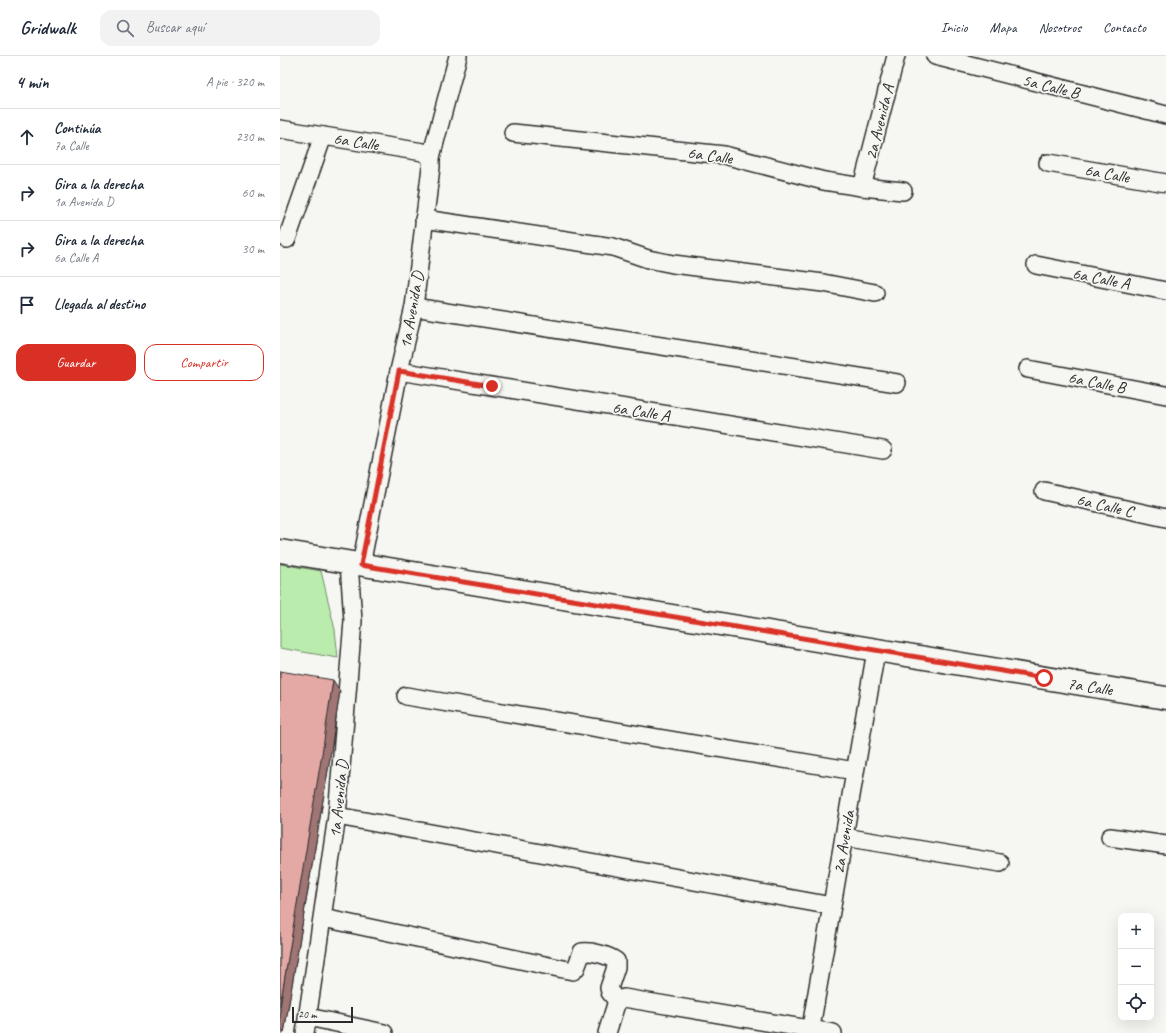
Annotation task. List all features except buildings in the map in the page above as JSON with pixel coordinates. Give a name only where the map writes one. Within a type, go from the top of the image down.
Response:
[{"type":"street","name":"1a Avenida D","points":[[307,1025],[337,816],[353,621],[355,564],[414,307],[431,157],[458,56]]},
{"type":"street","name":"2a Avenida A","points":[[862,187],[896,56]]},
{"type":"street","name":"5a Calle B","points":[[935,56],[1166,115]]},
{"type":"street","name":"6a Calle","points":[[280,129],[423,152],[431,157]]},
{"type":"street","name":"6a Calle","points":[[513,133],[724,155],[824,181],[903,191]]},
{"type":"street","points":[[287,239],[323,136]]},
{"type":"street","name":"6a Calle","points":[[1048,162],[1166,183]]},
{"type":"street","points":[[424,219],[613,248],[648,259],[673,264],[823,283],[875,293]]},
{"type":"street","name":"6a Calle A","points":[[1036,265],[1166,291]]},
{"type":"street","points":[[414,307],[897,383]]},
{"type":"street","name":"6a Calle B","points":[[1028,369],[1166,395]]},
{"type":"street","name":"6a Calle A","points":[[399,371],[883,450]]},
{"type":"street","name":"6a Calle C","points":[[1044,491],[1166,518]]},
{"type":"street","name":"7a Calle","points":[[280,551],[1166,698]]},
{"type":"street","name":"2a Avenida","points":[[810,1031],[876,651]]},
{"type":"street","points":[[406,696],[855,772]]},
{"type":"street","points":[[337,816],[832,906]]},
{"type":"street","points":[[1110,837],[1166,845]]},
{"type":"street","points":[[844,838],[1000,863]]},
{"type":"street","points":[[323,918],[573,971],[576,968],[582,952],[612,958],[616,961],[616,967],[609,988],[616,1001],[607,1033]]},
{"type":"street","points":[[616,1001],[624,998],[810,1031],[833,1033]]},
{"type":"street","points":[[307,1025],[384,1033]]},
{"type":"green space","points":[[280,564],[321,571],[335,630],[338,658],[280,648]]},
{"type":"route","points":[[492,386],[399,371],[361,565],[1044,678]]}]
